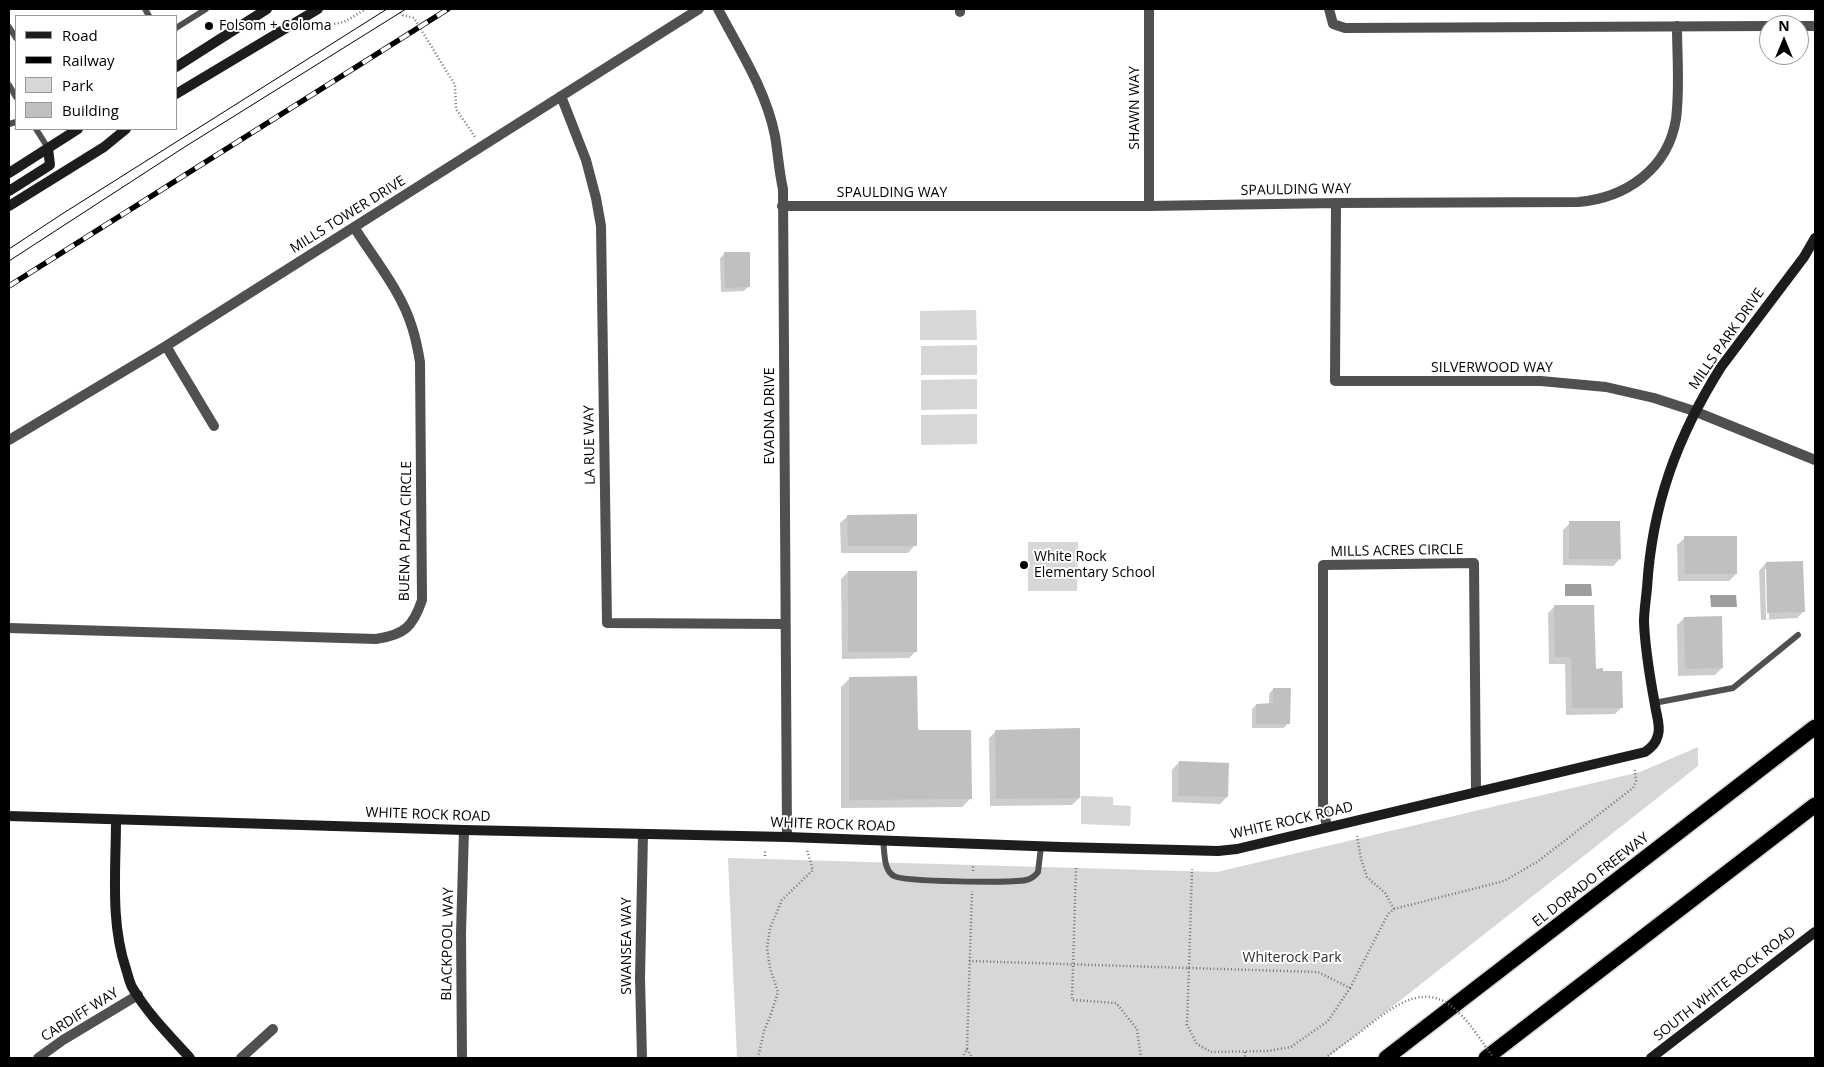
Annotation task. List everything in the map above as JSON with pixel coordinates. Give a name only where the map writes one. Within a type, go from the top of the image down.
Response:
[{"type":"highway","name":"EL DORADO FREEWAY","points":[[1386,1058],[1815,727]]},
{"type":"highway","points":[[1486,1058],[1815,805]]},
{"type":"street","points":[[178,63],[268,9]]},
{"type":"street","points":[[178,93],[318,9]]},
{"type":"street","name":"MILLS TOWER DRIVE","points":[[9,440],[166,346],[699,9]]},
{"type":"street","name":"EVADNA DRIVE","points":[[718,9],[750,68],[765,102],[775,135],[783,189],[785,624],[788,734],[787,837]]},
{"type":"street","name":"SHAWN WAY","points":[[1149,9],[1149,206]]},
{"type":"street","points":[[1329,9],[1333,24],[1344,28],[1759,26]]},
{"type":"street","name":"SPAULDING WAY","points":[[782,206],[1149,206],[1578,202],[1596,200],[1612,196],[1642,179],[1664,152],[1676,120],[1678,26]]},
{"type":"street","name":"LA RUE WAY","points":[[561,96],[586,160],[601,226],[607,623],[785,624]]},
{"type":"street","points":[[9,173],[76,130]]},
{"type":"street","points":[[9,206],[104,147],[125,130]]},
{"type":"street","points":[[9,190],[50,165],[48,148]]},
{"type":"street","name":"SILVERWOOD WAY","points":[[1336,203],[1334,382],[1541,381],[1606,387],[1654,398],[1694,411],[1815,460]]},
{"type":"street","name":"BUENA PLAZA CIRCLE","points":[[9,628],[376,639],[392,637],[406,628],[416,616],[422,600],[420,362],[412,327],[406,311],[354,227]]},
{"type":"street","name":"MILLS PARK DRIVE","points":[[1645,752],[1654,746],[1659,732],[1644,621],[1649,557],[1661,494],[1676,452],[1694,411],[1721,367],[1804,257],[1815,238]]},
{"type":"street","points":[[166,346],[214,426]]},
{"type":"street","name":"MILLS ACRES CIRCLE","points":[[1327,826],[1323,810],[1323,565],[1474,564],[1476,792]]},
{"type":"street","name":"WHITE ROCK ROAD","points":[[9,816],[464,830],[787,837],[1218,851],[1236,849],[1645,752]]},
{"type":"street","points":[[116,820],[118,941],[132,986],[164,1030],[190,1058]]},
{"type":"street","name":"BLACKPOOL WAY","points":[[462,1058],[461,942],[464,830]]},
{"type":"street","name":"SWANSEA WAY","points":[[642,1058],[640,978],[643,834]]},
{"type":"street","name":"SOUTH WHITE ROCK ROAD","points":[[1651,1058],[1815,932]]},
{"type":"street","name":"CARDIFF WAY","points":[[38,1058],[63,1040],[138,995]]},
{"type":"street","points":[[241,1058],[273,1029]]},
{"type":"lane","points":[[178,26],[198,11],[206,9]]},
{"type":"lane","points":[[37,130],[48,148]]},
{"type":"lane","points":[[1654,703],[1733,688],[1798,635]]},
{"type":"lane","points":[[884,841],[886,866],[894,876],[905,880],[1014,881],[1029,879],[1038,872],[1041,846]]},
{"type":"path","points":[[324,26],[344,22],[366,9]]},
{"type":"path","points":[[401,9],[400,12],[403,15],[414,18],[455,85],[456,109],[482,146]]},
{"type":"path","points":[[1192,869],[1187,1025],[1197,1044],[1211,1052],[1267,1051],[1291,1047],[1328,1021],[1350,988],[1388,914],[1394,909],[1504,881],[1537,862],[1633,788],[1636,781],[1635,770]]},
{"type":"path","points":[[1358,836],[1367,877],[1385,893],[1394,909]]},
{"type":"path","points":[[765,849],[765,856]]},
{"type":"path","points":[[758,1058],[764,1031],[778,992],[770,968],[767,948],[770,928],[782,900],[813,870],[807,850]]},
{"type":"path","points":[[973,864],[973,873]]},
{"type":"path","points":[[1076,868],[1072,1000],[1116,1003],[1137,1029],[1141,1058]]},
{"type":"path","points":[[962,1058],[967,1049],[972,889]]},
{"type":"path","points":[[969,961],[1318,972],[1350,988]]},
{"type":"path","points":[[1325,1058],[1390,1009],[1403,1001],[1420,997],[1433,998],[1457,1010],[1494,1058]]},
{"type":"path","points":[[967,1049],[972,1058]]},
{"type":"path","points":[[1245,1052],[1245,1058]]},
{"type":"green space","points":[[976,310],[977,340],[920,340],[920,311]]},
{"type":"green space","points":[[977,345],[977,375],[921,375],[921,346]]},
{"type":"green space","points":[[977,379],[977,409],[921,410],[921,380]]},
{"type":"green space","points":[[977,414],[977,444],[921,445],[921,415]]},
{"type":"green space","points":[[1028,542],[1078,542],[1077,591],[1028,591]]},
{"type":"green space","name":"Whiterock Park","points":[[1698,747],[1698,766],[1327,1058],[737,1058],[728,858],[1217,872],[1640,772]]},
{"type":"green space","points":[[1081,796],[1113,797],[1113,805],[1131,806],[1130,826],[1081,824]]},
{"type":"shaded area","points":[[1565,584],[1591,584],[1592,596],[1565,596]]},
{"type":"shaded area","points":[[1710,595],[1736,595],[1737,607],[1711,607]]},
{"type":"building","points":[[724,252],[750,252],[750,287],[725,288]]},
{"type":"building","points":[[917,514],[917,546],[848,546],[847,515]]},
{"type":"building","points":[[1569,521],[1620,521],[1621,559],[1569,559]]},
{"type":"building","points":[[1684,536],[1737,536],[1737,574],[1685,574]]},
{"type":"building","points":[[1803,561],[1805,612],[1767,613],[1766,562]]},
{"type":"building","points":[[848,571],[917,571],[917,652],[848,652]]},
{"type":"building","points":[[1554,605],[1594,605],[1596,669],[1603,668],[1603,671],[1622,671],[1623,708],[1572,708],[1571,657],[1555,657]]},
{"type":"building","points":[[1722,616],[1723,668],[1685,669],[1684,617]]},
{"type":"building","points":[[917,676],[918,730],[971,730],[972,799],[849,800],[849,677]]},
{"type":"building","points":[[1273,688],[1291,688],[1290,724],[1256,724],[1256,704],[1273,703]]},
{"type":"building","points":[[1080,728],[1080,798],[996,799],[995,730]]},
{"type":"building","points":[[1179,761],[1229,763],[1228,797],[1178,796]]},
{"type":"tram line","points":[[9,249],[387,9]]},
{"type":"tram line","points":[[9,261],[183,148],[406,9]]},
{"type":"railway","points":[[9,286],[448,9]]},
{"type":"place","name":"Folsom + Coloma","points":[[209,26]]},
{"type":"place","name":"White Rock Elementary School","points":[[1024,565]]}]
